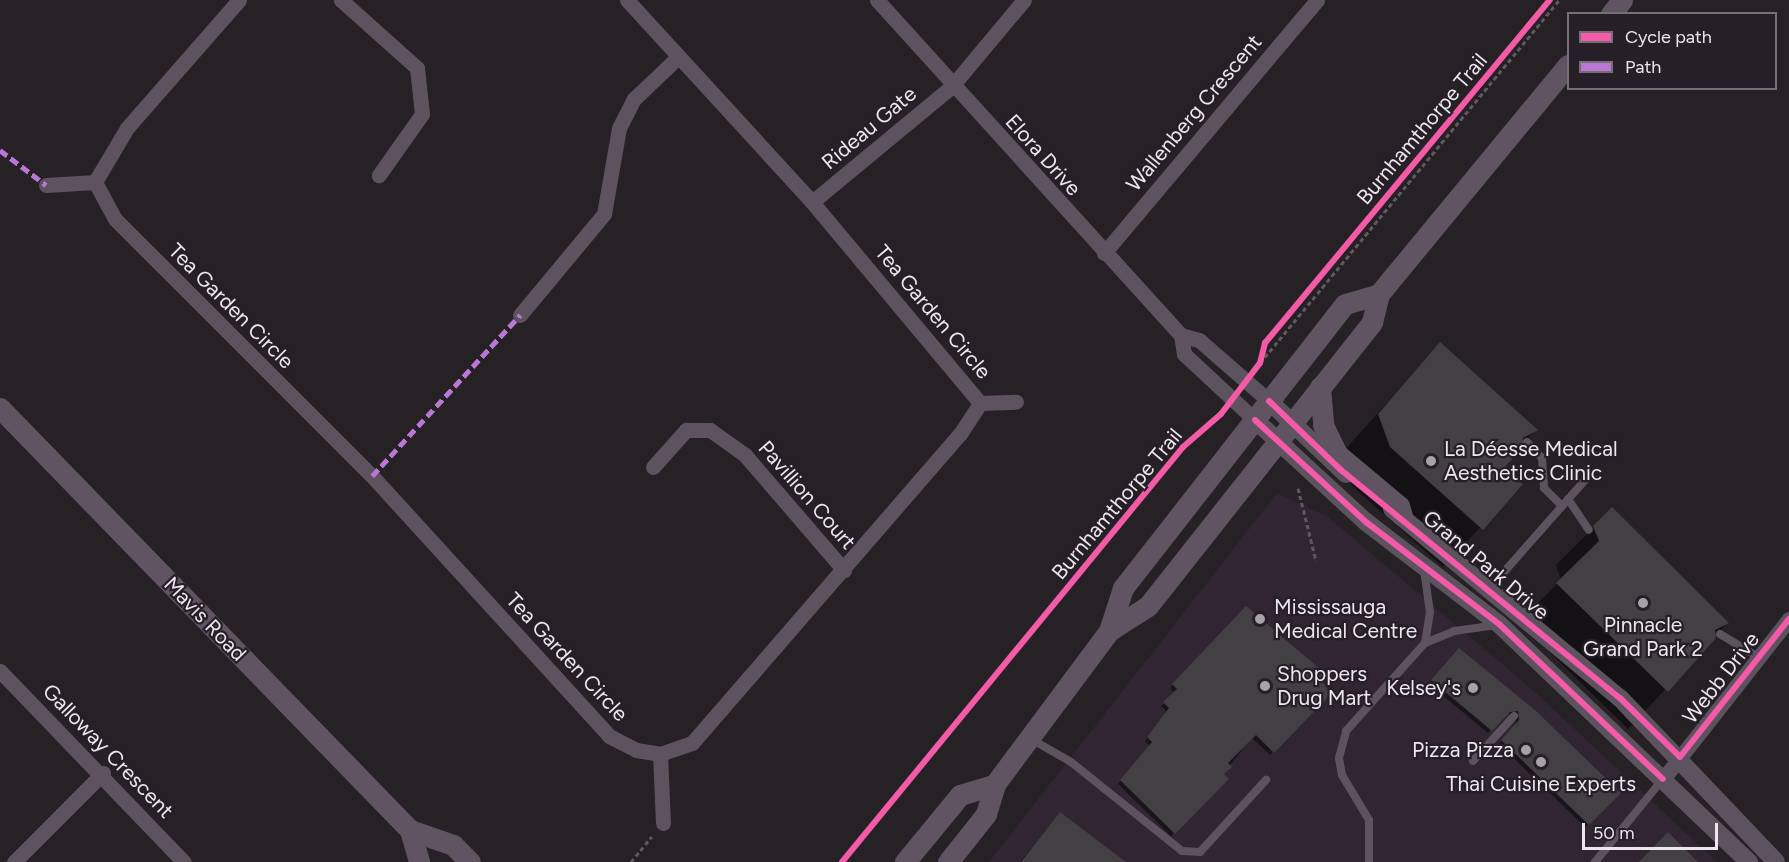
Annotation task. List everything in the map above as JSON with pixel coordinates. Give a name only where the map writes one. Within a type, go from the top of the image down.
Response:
[{"type":"main road","points":[[1613,12],[1622,0]]},
{"type":"main road","points":[[1109,631],[1148,606],[1372,322],[1379,294],[1567,67]]},
{"type":"main road","points":[[948,862],[986,814],[995,784],[1109,631],[1123,588],[1345,304],[1379,294]]},
{"type":"main road","points":[[1320,387],[1323,425],[1337,454],[1399,506],[1402,516]]},
{"type":"main road","name":"Mavis Road","points":[[0,408],[410,830],[453,845],[470,862]]},
{"type":"main road","points":[[905,862],[960,795],[995,784]]},
{"type":"main road","name":"Mavis Road","points":[[410,830],[419,862]]},
{"type":"street","points":[[46,185],[95,182],[127,128],[239,0]]},
{"type":"street","points":[[340,0],[417,68],[422,114],[379,175]]},
{"type":"street","name":"Tea Garden Circle","points":[[95,182],[115,219],[372,476],[609,736],[636,750],[660,754],[692,743],[844,570],[980,403],[812,202],[627,0]]},
{"type":"street","name":"Elora Drive","points":[[877,0],[952,86],[1181,335],[1199,340],[1247,379],[1269,401]]},
{"type":"street","name":"Rideau Gate","points":[[812,202],[952,86],[1024,0]]},
{"type":"street","name":"Wallenberg Crescent","points":[[1104,253],[1317,0]]},
{"type":"street","points":[[520,315],[604,214],[619,128],[634,99],[678,57]]},
{"type":"street","name":"Elora Drive","points":[[1181,335],[1184,354],[1255,420]]},
{"type":"street","name":"Grand Park Drive","points":[[1269,401],[1291,424],[1620,698],[1680,757],[1776,862]]},
{"type":"street","points":[[980,403],[1016,402]]},
{"type":"street","name":"Grand Park Drive","points":[[1255,420],[1423,567],[1500,625],[1749,862]]},
{"type":"street","name":"Pavillion Court","points":[[653,467],[686,430],[710,430],[745,455],[844,570]]},
{"type":"street","name":"Webb Drive","points":[[1663,779],[1789,619]]},
{"type":"street","name":"Galloway Crescent","points":[[0,671],[103,773],[184,862]]},
{"type":"street","points":[[660,754],[663,823]]},
{"type":"street","points":[[14,862],[103,773]]},
{"type":"lane","points":[[1527,442],[1542,458],[1544,488],[1562,506]]},
{"type":"lane","points":[[1489,590],[1587,478]]},
{"type":"lane","points":[[1568,499],[1589,530]]},
{"type":"lane","points":[[1423,567],[1430,612],[1425,643]]},
{"type":"lane","points":[[1369,862],[1369,820],[1342,775],[1340,744],[1425,643],[1454,631],[1500,625]]},
{"type":"lane","points":[[1720,634],[1758,657]]},
{"type":"lane","points":[[1473,761],[1514,716]]},
{"type":"lane","points":[[1030,739],[1071,762],[1182,851],[1200,852],[1266,780]]},
{"type":"lane","points":[[1595,862],[1663,779]]},
{"type":"path","points":[[1260,363],[1558,0]]},
{"type":"path","points":[[1298,488],[1316,561]]},
{"type":"path","points":[[631,862],[663,823]]},
{"type":"shaded area","points":[[1277,493],[1328,517],[1533,690],[1717,862],[989,862]]},
{"type":"building","points":[[1440,342],[1538,430],[1523,438],[1523,447],[1503,469],[1523,484],[1483,530],[1390,447],[1378,414]]},
{"type":"building","name":"Pinnacle Grand Park 2","points":[[1612,507],[1729,623],[1715,630],[1716,638],[1668,692],[1556,583],[1599,541],[1593,526]]},
{"type":"building","points":[[1246,606],[1326,674],[1320,680],[1332,693],[1274,753],[1256,735],[1228,763],[1232,767],[1224,774],[1229,779],[1175,834],[1120,780],[1152,742],[1147,737],[1169,708],[1163,702],[1177,689],[1172,684]]},
{"type":"building","points":[[1459,648],[1535,710],[1621,793],[1589,825],[1501,740],[1519,720],[1518,711],[1510,712],[1492,731],[1431,680]]},
{"type":"building","points":[[1060,812],[1126,862],[1021,862]]},
{"type":"building","points":[[1668,832],[1698,862],[1639,862]]},
{"type":"marked path","points":[[0,150],[46,185]]},
{"type":"marked path","points":[[372,476],[520,315]]},
{"type":"cycle path","name":"Burnhamthorpe Trail","points":[[842,862],[1183,447],[1221,414],[1260,363],[1265,343],[1550,0]]},
{"type":"cycle path","points":[[1269,401],[1341,470],[1620,698],[1680,757],[1789,619]]},
{"type":"cycle path","points":[[1255,420],[1366,522],[1500,625],[1663,779]]},
{"type":"place","name":"La Déesse Medical Aesthetics Clinic","points":[[1431,461]]},
{"type":"place","name":"Pinnacle Grand Park 2","points":[[1643,603]]},
{"type":"place","name":"Mississauga Medical Centre","points":[[1260,619]]},
{"type":"place","name":"Shoppers Drug Mart","points":[[1265,686]]},
{"type":"place","name":"Kelsey's","points":[[1473,688]]},
{"type":"place","name":"Pizza Pizza","points":[[1526,750]]},
{"type":"place","name":"Thai Cuisine Experts","points":[[1541,762]]}]
